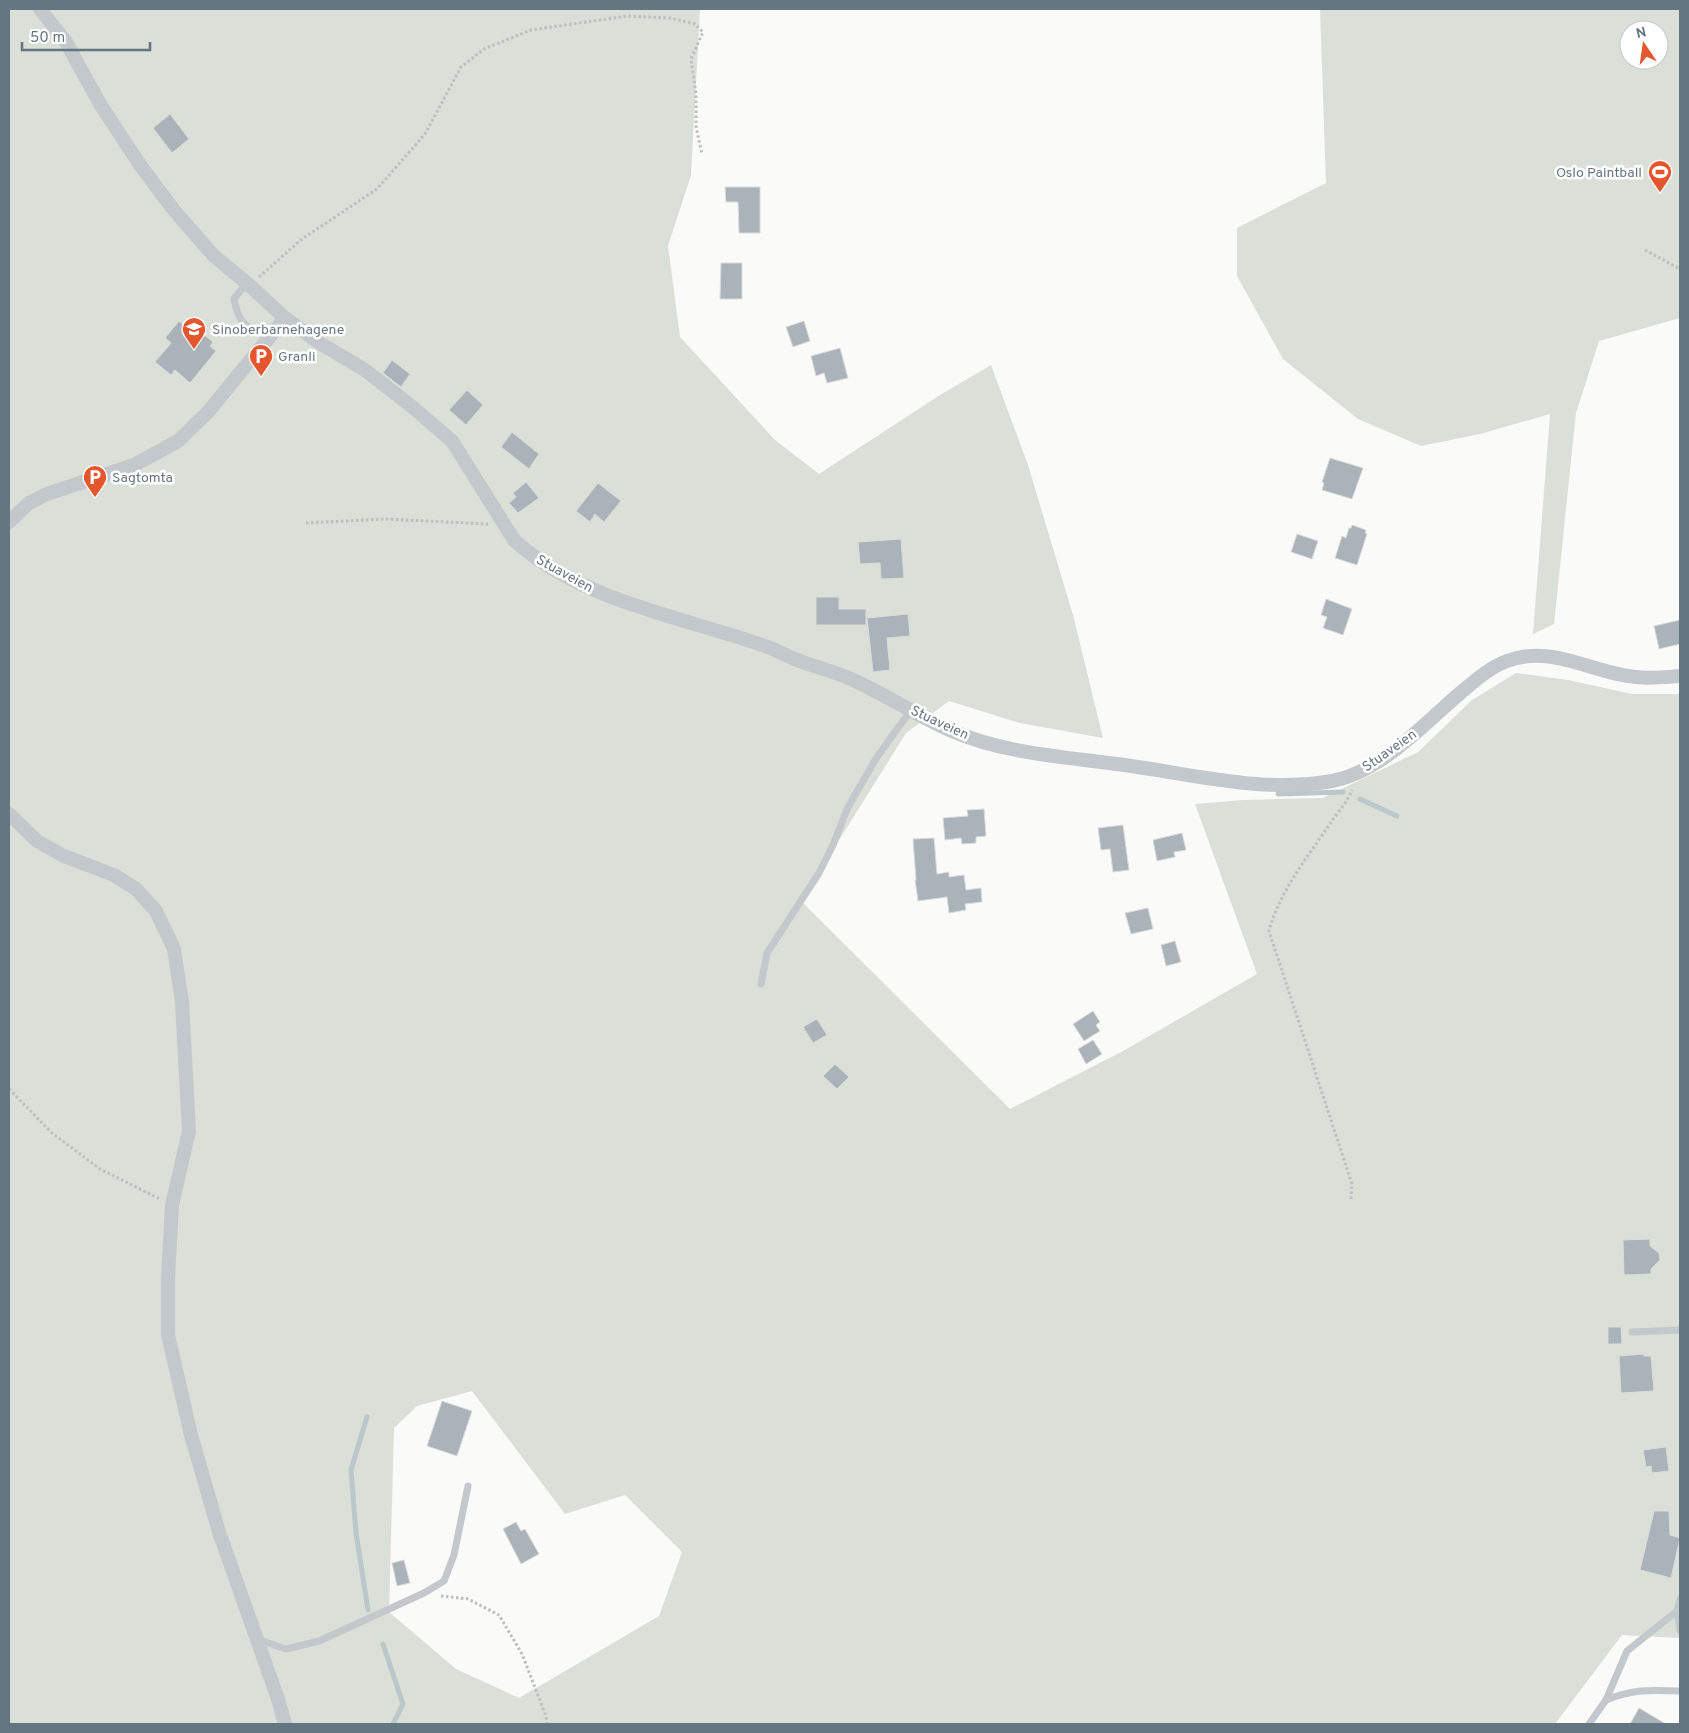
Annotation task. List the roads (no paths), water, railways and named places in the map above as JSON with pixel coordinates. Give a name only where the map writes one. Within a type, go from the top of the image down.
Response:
[{"type":"street","name":"Stuaveien","points":[[40,9],[66,42],[100,104],[140,165],[167,202],[213,255],[285,318],[318,342],[365,370],[410,405],[452,442],[514,540],[525,550],[557,571],[598,591],[656,612],[770,648],[797,660],[851,679],[952,731],[1002,747],[1242,783],[1291,784],[1334,780],[1353,774],[1399,746],[1486,671],[1505,661],[1530,655],[1554,656],[1635,677],[1680,676]]},
{"type":"street","points":[[9,522],[29,504],[46,494],[134,466],[178,441],[208,412],[285,318]]},
{"type":"street","points":[[9,814],[37,841],[64,856],[114,875],[136,889],[156,911],[174,949],[182,1002],[189,1131],[172,1205],[168,1277],[168,1334],[191,1435],[219,1532],[285,1724]]},
{"type":"lane","points":[[249,285],[241,290],[234,299],[236,314],[249,329],[271,335]]},
{"type":"lane","points":[[761,984],[767,952],[819,873],[833,846],[848,807],[877,757],[911,710]]},
{"type":"lane","points":[[1632,1332],[1680,1330]]},
{"type":"lane","points":[[257,1638],[286,1649],[319,1641],[424,1593],[444,1581],[454,1555],[468,1486]]},
{"type":"lane","points":[[1680,1599],[1677,1611],[1680,1630]]},
{"type":"lane","points":[[1589,1724],[1606,1700],[1627,1651],[1677,1611]]},
{"type":"lane","points":[[1606,1700],[1624,1693],[1646,1690],[1680,1691]]},
{"type":"waterway","points":[[1278,794],[1343,792]]},
{"type":"waterway","points":[[1360,799],[1397,816]]},
{"type":"waterway","points":[[367,1417],[351,1470],[356,1533],[368,1610]]},
{"type":"waterway","points":[[383,1644],[403,1704],[393,1724]]},
{"type":"place","name":"Oslo Paintball","points":[[1660,193]]},
{"type":"place","name":"Sinoberbarnehagene","points":[[194,350]]},
{"type":"place","name":"Granli","points":[[261,377]]},
{"type":"place","name":"Sagtomta","points":[[95,498]]}]
